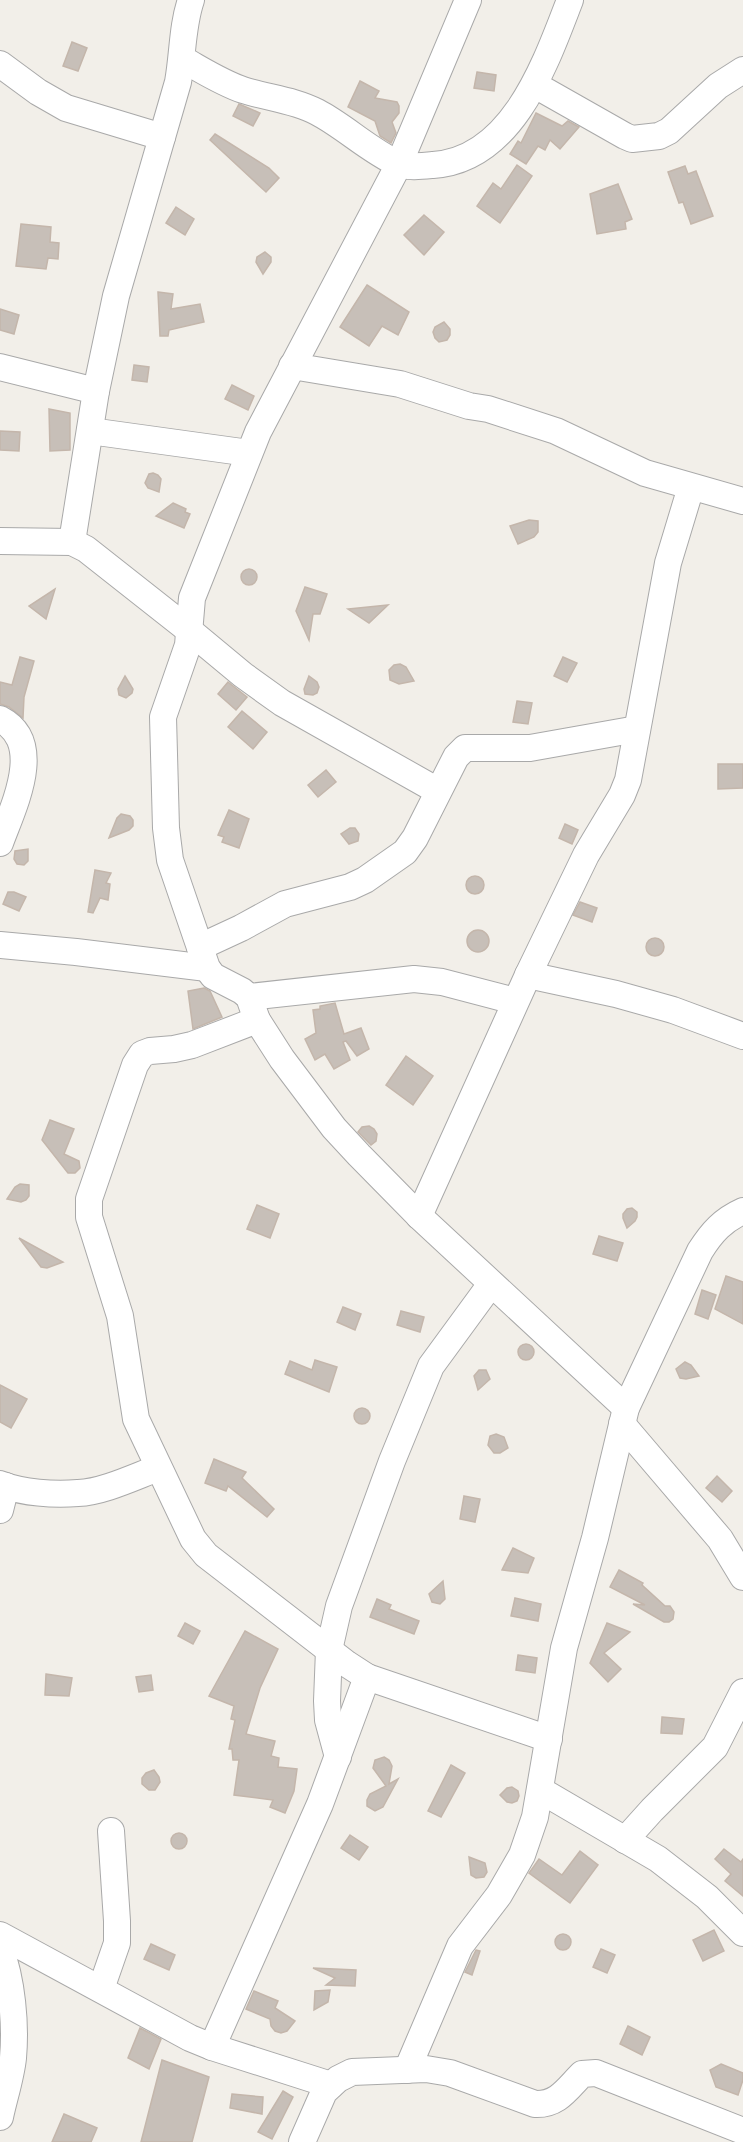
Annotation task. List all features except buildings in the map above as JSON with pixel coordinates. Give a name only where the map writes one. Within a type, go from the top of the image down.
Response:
[{"type":"street","points":[[72,542],[96,390],[116,296],[183,59],[185,23],[191,0]]},
{"type":"street","points":[[468,0],[399,164],[292,366],[249,453],[192,598],[188,645],[163,717],[166,828],[170,861],[204,957],[213,975],[242,991],[282,1059],[334,1128],[419,1216],[624,1416],[720,1539],[743,1577]]},
{"type":"street","points":[[183,59],[244,91],[297,104],[318,112],[399,164],[422,166],[445,164],[468,156],[497,137],[535,86],[570,0]]},
{"type":"street","points":[[0,64],[38,92],[66,108],[162,137]]},
{"type":"street","points":[[535,86],[632,139],[659,136],[669,131],[718,86],[743,70]]},
{"type":"street","points":[[292,366],[400,384],[469,406],[532,422],[645,473],[743,501]]},
{"type":"street","points":[[0,367],[96,390]]},
{"type":"street","points":[[90,431],[249,453]]},
{"type":"street","points":[[419,1216],[515,1001],[586,855],[622,795],[628,780],[668,563],[691,487]]},
{"type":"street","points":[[0,541],[72,542],[86,549],[243,675],[282,703],[438,792]]},
{"type":"street","points":[[0,719],[7,722],[19,735],[25,755],[19,792],[0,843]]},
{"type":"street","points":[[0,945],[76,952],[204,957],[241,928],[285,904],[366,880],[405,852],[415,838],[456,757],[465,748],[530,748],[637,729]]},
{"type":"street","points":[[528,975],[616,994],[673,1010],[743,1036]]},
{"type":"street","points":[[515,1001],[442,982],[414,979],[253,1009],[192,1045],[142,1054],[135,1065],[89,1198],[89,1217],[120,1316],[136,1419],[193,1539],[206,1556],[367,1677],[549,1739]]},
{"type":"street","points":[[406,2070],[460,1946],[500,1895],[522,1855],[535,1817],[564,1648],[595,1538],[624,1416],[700,1251],[711,1233],[728,1218],[743,1211]]},
{"type":"street","points":[[338,1756],[328,1720],[329,1650],[339,1606],[392,1461],[431,1366],[491,1284]]},
{"type":"street","points":[[2,1494],[40,1492],[80,1494],[158,1468]]},
{"type":"street","points":[[212,2047],[320,1804],[367,1677]]},
{"type":"street","points":[[625,1840],[651,1810],[715,1747],[743,1692]]},
{"type":"street","points":[[540,1790],[658,1859],[707,1897],[743,1933]]},
{"type":"street","points":[[101,1989],[117,1943],[111,1831]]},
{"type":"street","points":[[0,1935],[190,2038],[332,2085]]},
{"type":"street","points":[[0,1948],[6,1964],[12,2007],[13,2058],[0,2117]]},
{"type":"street","points":[[302,2142],[324,2092],[338,2079],[352,2073],[426,2069],[450,2073],[535,2104],[548,2104],[557,2099],[582,2074],[596,2073],[743,2131]]}]
